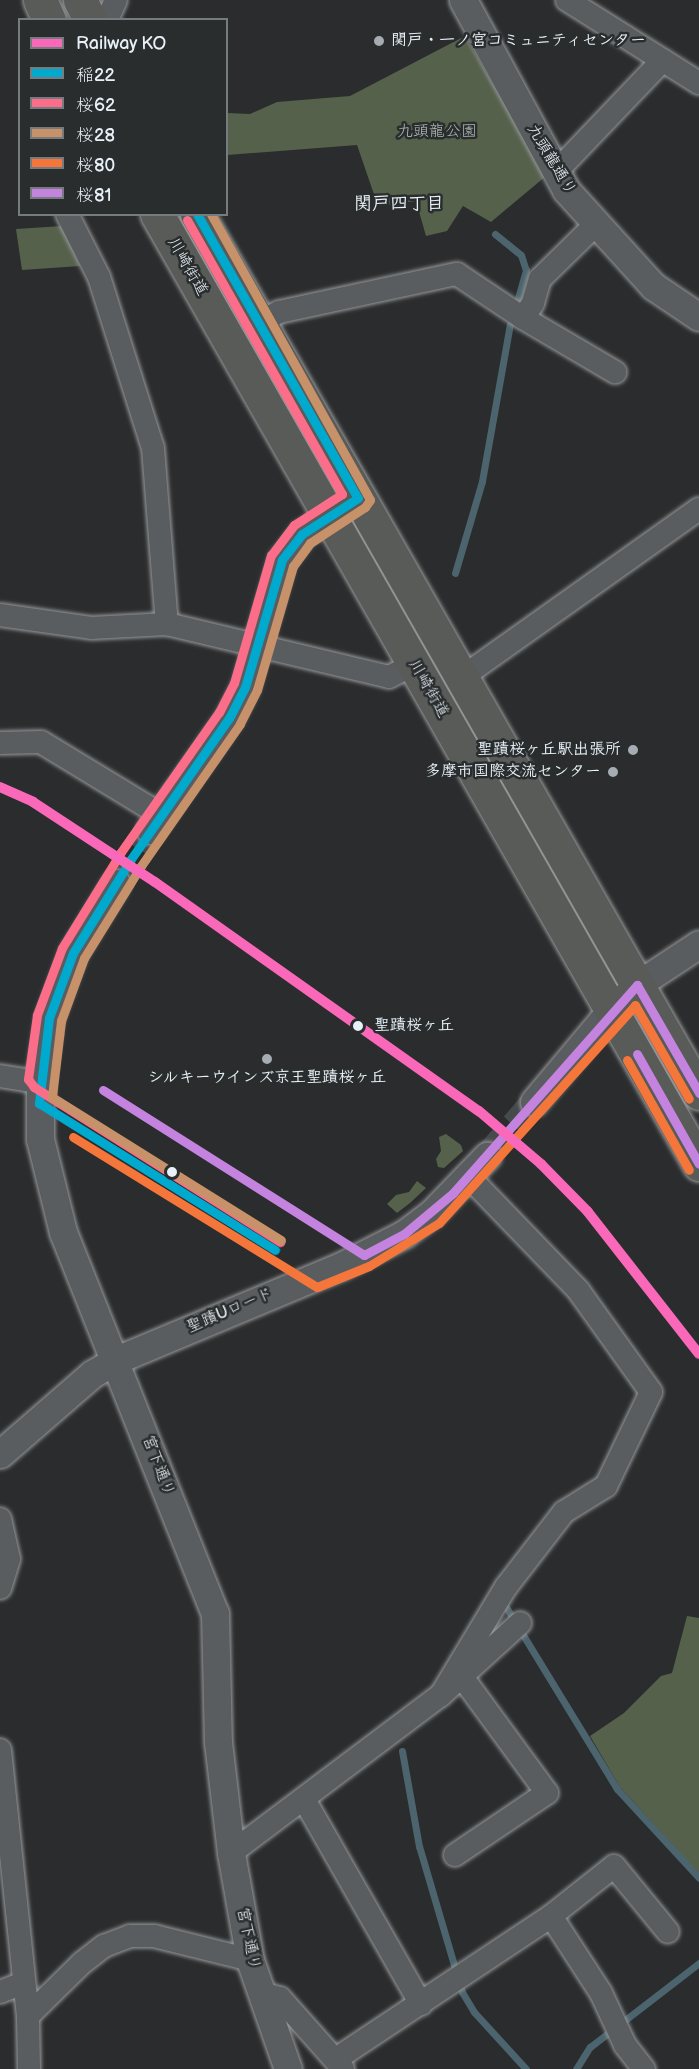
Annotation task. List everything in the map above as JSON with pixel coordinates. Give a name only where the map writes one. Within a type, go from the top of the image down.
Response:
[{"type":"main road","points":[[40,0],[49,18]]},
{"type":"main road","points":[[80,0],[89,18]]},
{"type":"main road","name":"川崎街道","points":[[158,216],[699,1164]]},
{"type":"main road","name":"川崎街道","points":[[198,216],[699,1093]]},
{"type":"street","points":[[108,18],[116,0]]},
{"type":"street","name":"九頭龍通り","points":[[463,0],[555,173],[595,225],[653,286],[699,317]]},
{"type":"street","points":[[567,0],[699,83]]},
{"type":"street","points":[[555,173],[663,60]]},
{"type":"street","points":[[68,216],[99,277],[153,448],[167,624]]},
{"type":"street","points":[[523,318],[533,303],[540,279],[595,225]]},
{"type":"street","points":[[259,323],[279,312],[457,274],[523,318],[615,372]]},
{"type":"street","points":[[0,743],[41,742],[156,823],[229,718],[245,687],[282,560],[302,534],[358,498]]},
{"type":"street","points":[[461,678],[699,509]]},
{"type":"street","points":[[0,615],[91,628],[167,624],[389,677],[414,664]]},
{"type":"street","name":"宮下通り","points":[[116,883],[73,953],[49,1018],[39,1082],[40,1139],[47,1179],[63,1232],[215,1613],[218,1742],[231,1853],[250,1960],[288,2069]]},
{"type":"street","points":[[534,1102],[612,1010],[638,985],[699,944]]},
{"type":"street","points":[[0,1076],[39,1082]]},
{"type":"street","name":"聖蹟Uロード","points":[[0,1454],[92,1374],[116,1360],[364,1255],[431,1214],[487,1156]]},
{"type":"street","points":[[441,1695],[506,1587],[564,1512],[606,1486],[651,1392],[578,1290],[468,1177]]},
{"type":"street","points":[[0,1519],[9,1559],[0,1588]]},
{"type":"street","points":[[231,1853],[305,1801],[441,1695],[520,1623]]},
{"type":"street","points":[[455,1855],[547,1793],[462,1677]]},
{"type":"street","points":[[0,1750],[28,2016],[29,2069]]},
{"type":"street","points":[[305,1801],[421,2004]]},
{"type":"street","points":[[261,1992],[280,1998],[340,2064],[421,2004],[551,1916],[614,1866],[668,1932]]},
{"type":"street","points":[[551,1916],[601,1993],[625,2045],[644,2069]]},
{"type":"street","points":[[28,2016],[90,1957],[130,1936],[154,1936],[250,1960]]},
{"type":"street","points":[[1,1991],[23,1983]]},
{"type":"green space","name":"九頭龍公園","points":[[465,36],[546,176],[491,222],[463,206],[447,231],[426,236],[416,201],[378,206],[357,145],[228,155],[228,113],[250,114],[277,102],[350,96]]},
{"type":"green space","points":[[62,226],[80,266],[22,270],[16,229]]},
{"type":"green space","points":[[446,1134],[461,1145],[463,1151],[444,1168],[438,1167],[436,1159],[441,1151],[439,1137]]},
{"type":"green space","points":[[417,1181],[426,1188],[397,1213],[387,1204],[396,1195],[409,1192]]},
{"type":"green space","points":[[687,1616],[699,1618],[699,1874],[620,1787],[590,1736],[624,1713],[661,1676],[672,1673]]},
{"type":"waterway","points":[[495,234],[521,255],[526,270],[518,298]]},
{"type":"waterway","points":[[455,573],[482,481],[510,324]]},
{"type":"waterway","points":[[506,1607],[617,1789],[699,1878]]},
{"type":"waterway","points":[[402,1751],[419,1846],[462,1992],[474,2012],[526,2069]]},
{"type":"waterway","points":[[576,2069],[590,2047],[699,1963]]},
{"type":"tunnel","points":[[116,883],[150,830]]},
{"type":"tunnel","points":[[487,1156],[534,1102]]},
{"type":"rail line","name":"KO","points":[[0,787],[33,802],[155,882],[479,1111],[541,1164],[588,1212],[699,1354]]},
{"type":"transit line","name":"稲22","points":[[198,216],[358,498],[302,534],[282,560],[245,687],[229,718],[131,859],[73,953],[49,1018],[39,1103],[275,1250]]},
{"type":"transit line","name":"桜28","points":[[212,216],[370,500],[365,507],[310,543],[293,566],[257,690],[240,724],[141,866],[84,958],[61,1021],[52,1097],[281,1240]]},
{"type":"transit line","name":"桜62","points":[[187,220],[342,494],[294,525],[271,555],[234,683],[219,712],[121,852],[62,948],[37,1015],[28,1079],[34,1087],[280,1242]]},
{"type":"transit line","name":"桜81","points":[[103,1090],[364,1255],[404,1234],[453,1193],[637,985],[699,1093]]},
{"type":"transit line","name":"桜80","points":[[73,1137],[317,1287],[369,1266],[439,1223],[635,1005],[689,1099]]},
{"type":"transit line","name":"桜81","points":[[637,1054],[699,1164]]},
{"type":"transit line","name":"桜80","points":[[627,1060],[689,1170]]},
{"type":"place","name":"関戸・一ノ宮コミュニティセンター","points":[[379,41]]},
{"type":"place","name":"聖蹟桜ヶ丘駅出張所","points":[[633,750]]},
{"type":"place","name":"多摩市国際交流センター","points":[[613,772]]},
{"type":"place","name":"聖蹟桜ヶ丘","points":[[358,1026]]},
{"type":"place","name":"シルキーウインズ京王聖蹟桜ヶ丘","points":[[267,1059]]},
{"type":"district","name":"関戸四丁目","points":[[399,204]]}]
